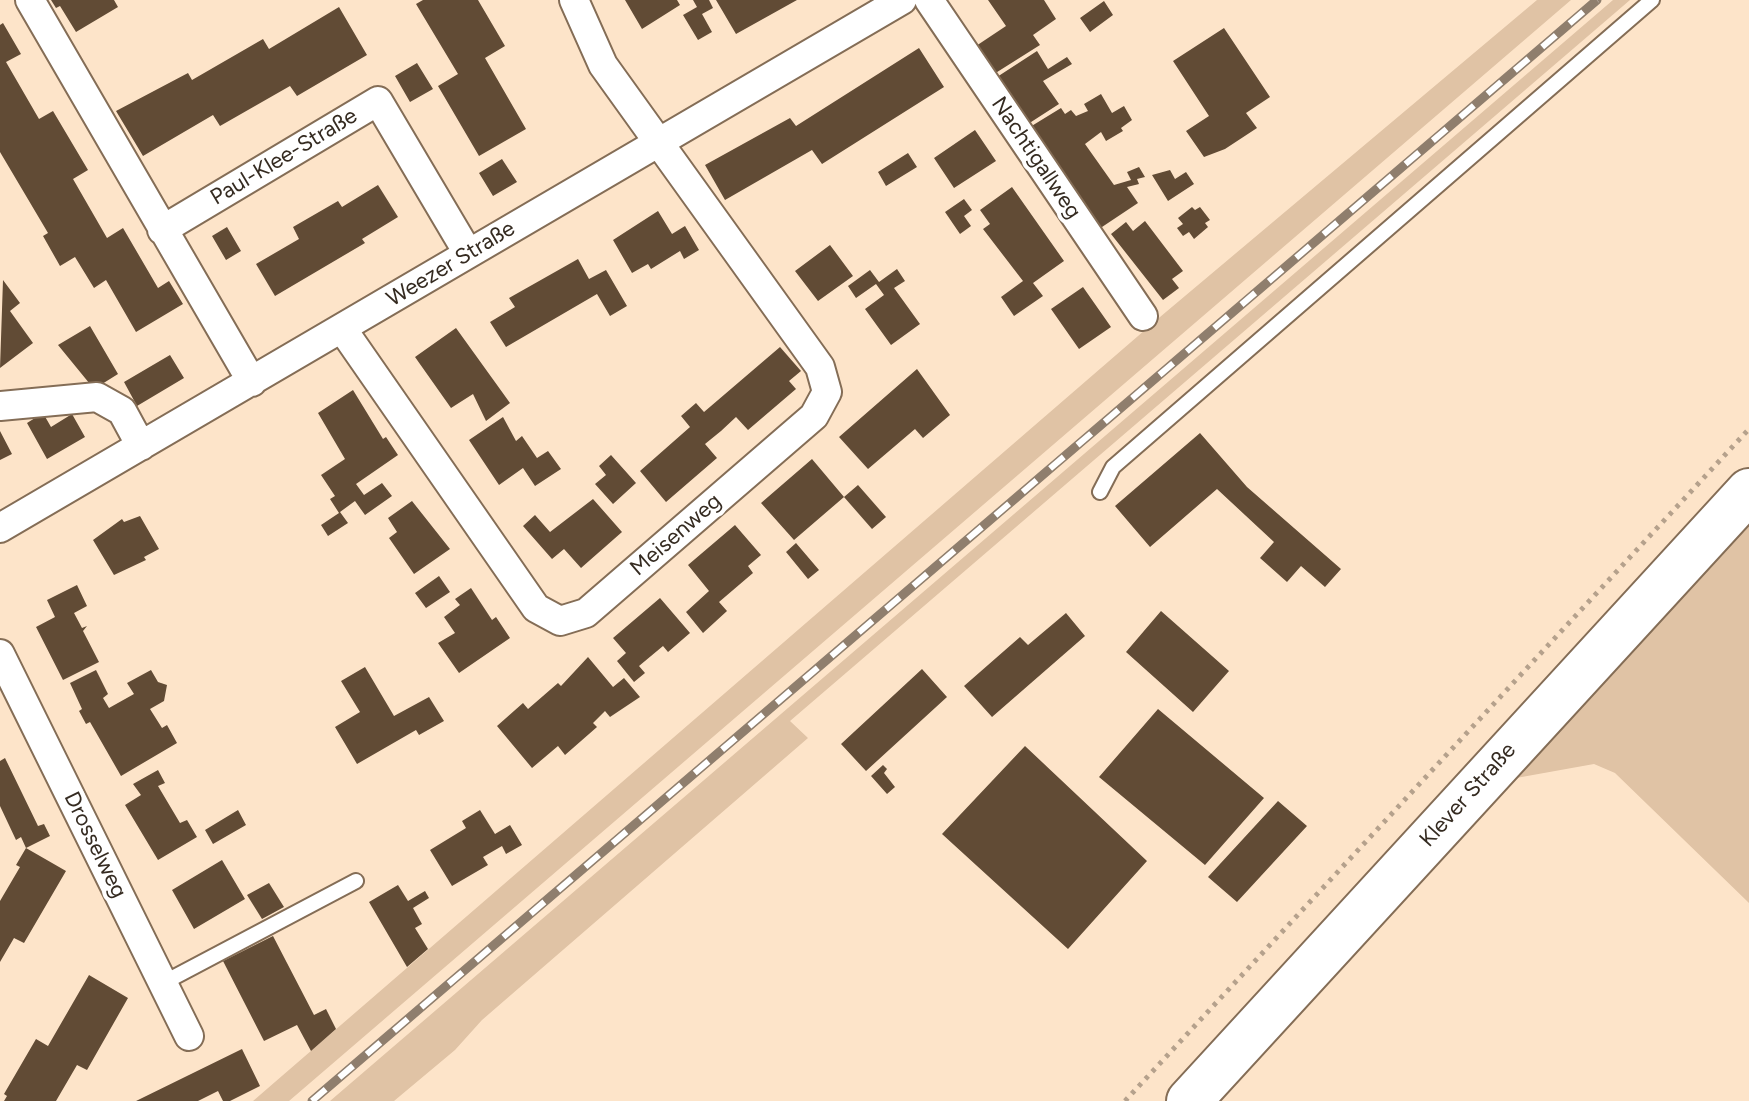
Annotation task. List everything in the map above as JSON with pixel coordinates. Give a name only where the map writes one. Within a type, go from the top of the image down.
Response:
[{"type":"main road","name":"Klever Straße","points":[[1189,1101],[1749,491]]},
{"type":"street","points":[[30,0],[252,382]]},
{"type":"street","name":"Meisenweg","points":[[343,330],[536,608],[560,621],[586,613],[814,416],[827,392],[820,367],[603,65],[574,0]]},
{"type":"street","name":"Weezer Straße","points":[[0,528],[902,0]]},
{"type":"street","name":"Nachtigallweg","points":[[929,0],[1143,316]]},
{"type":"street","name":"Paul-Klee-Straße","points":[[162,230],[378,101],[468,253]]},
{"type":"street","points":[[0,406],[97,397],[122,411],[141,446]]},
{"type":"street","name":"Drosselweg","points":[[0,654],[189,1036]]},
{"type":"lane","points":[[1100,492],[1113,467],[1652,0]]},
{"type":"lane","points":[[163,983],[356,881]]},
{"type":"path","points":[[1125,1101],[1749,429]]},
{"type":"shaded area","points":[[1537,0],[1571,0],[289,1101],[253,1101],[1160,317]]},
{"type":"shaded area","points":[[1613,0],[1630,0],[790,721],[808,738],[482,1020],[455,1050],[394,1101],[330,1101]]},
{"type":"shaded area","points":[[1749,520],[1749,903],[1615,773],[1594,764],[1505,780]]},
{"type":"building","points":[[51,0],[114,0],[118,7],[76,32],[60,6],[56,8]]},
{"type":"building","points":[[423,0],[478,0],[505,46],[485,58],[526,129],[479,156],[438,86],[458,74],[416,4]]},
{"type":"building","points":[[625,0],[677,0],[680,5],[642,29]]},
{"type":"building","points":[[693,0],[709,0],[713,8],[702,14],[712,32],[698,40],[683,15],[697,7]]},
{"type":"building","points":[[716,0],[797,0],[736,34]]},
{"type":"building","points":[[988,0],[1044,0],[1056,19],[1033,35],[1040,45],[994,74],[976,46],[1006,26]]},
{"type":"building","points":[[1104,1],[1113,15],[1090,32],[1080,18]]},
{"type":"building","points":[[339,7],[367,55],[297,96],[290,86],[220,126],[213,115],[143,156],[116,111],[188,73],[192,80],[263,39],[269,49]]},
{"type":"building","points":[[3,23],[21,54],[6,62],[39,119],[53,111],[88,170],[73,179],[107,238],[123,228],[158,288],[169,281],[183,304],[136,332],[106,280],[94,288],[75,257],[60,266],[43,236],[48,233],[0,152],[0,25]]},
{"type":"building","points":[[1224,28],[1270,97],[1246,113],[1257,128],[1225,149],[1204,157],[1186,131],[1209,116],[1173,61]]},
{"type":"building","points":[[919,48],[944,87],[822,164],[812,150],[725,200],[705,165],[790,118],[796,126]]},
{"type":"building","points":[[1037,51],[1048,69],[1067,57],[1072,64],[1043,81],[1059,104],[1028,124],[997,77]]},
{"type":"building","points":[[417,63],[433,89],[410,102],[395,76]]},
{"type":"building","points":[[1101,94],[1112,113],[1124,106],[1132,120],[1121,128],[1123,131],[1106,141],[1101,132],[1085,144],[1114,185],[1131,180],[1127,172],[1139,167],[1145,177],[1137,179],[1139,184],[1127,187],[1138,203],[1099,229],[1030,127],[1061,108],[1065,114],[1071,110],[1076,116],[1088,111],[1084,104]]},
{"type":"building","points":[[975,130],[996,161],[954,188],[934,158]]},
{"type":"building","points":[[908,153],[917,167],[886,186],[878,172]]},
{"type":"building","points":[[502,159],[517,182],[493,196],[479,173]]},
{"type":"building","points":[[1170,170],[1175,179],[1186,172],[1194,184],[1168,201],[1152,175]]},
{"type":"building","points":[[378,185],[398,217],[362,239],[365,243],[275,296],[256,264],[299,239],[293,227],[338,201],[342,207]]},
{"type":"building","points":[[1012,187],[1064,261],[1033,283],[1043,296],[1014,316],[1001,297],[1023,281],[983,229],[990,224],[980,210]]},
{"type":"building","points":[[964,199],[972,210],[964,216],[971,226],[960,234],[945,212]]},
{"type":"building","points":[[1192,207],[1195,210],[1200,207],[1210,220],[1205,223],[1208,227],[1194,239],[1189,232],[1183,236],[1177,228],[1183,224],[1178,218]]},
{"type":"building","points":[[658,211],[672,234],[685,226],[699,250],[684,259],[680,251],[651,269],[648,264],[632,273],[613,240]]},
{"type":"building","points":[[1145,221],[1183,271],[1172,279],[1179,288],[1163,300],[1111,234],[1126,222],[1133,231]]},
{"type":"building","points":[[227,227],[241,251],[226,260],[212,236]]},
{"type":"building","points":[[830,245],[853,276],[818,301],[795,271]]},
{"type":"building","points":[[578,259],[589,279],[606,270],[627,306],[610,316],[597,294],[506,347],[490,322],[515,307],[509,298]]},
{"type":"building","points":[[897,269],[905,281],[894,288],[920,324],[891,345],[865,309],[884,295],[876,284],[856,298],[848,286],[870,270],[879,282]]},
{"type":"building","points":[[3,280],[20,303],[10,311],[33,343],[0,368]]},
{"type":"building","points":[[1083,287],[1111,327],[1079,349],[1051,309]]},
{"type":"building","points":[[90,326],[118,374],[94,389],[58,345]]},
{"type":"building","points":[[456,328],[510,403],[486,421],[473,394],[451,408],[415,357]]},
{"type":"building","points":[[780,347],[801,371],[789,381],[796,389],[748,430],[736,417],[705,444],[717,458],[666,502],[640,471],[690,427],[681,416],[696,403],[704,412]]},
{"type":"building","points":[[170,355],[184,378],[137,406],[124,382]]},
{"type":"building","points":[[917,369],[950,415],[923,438],[915,429],[868,469],[839,437]]},
{"type":"building","points":[[353,390],[383,439],[386,437],[398,455],[356,484],[364,495],[382,483],[392,496],[365,515],[355,501],[340,512],[348,523],[328,536],[321,525],[339,513],[330,499],[335,496],[321,475],[345,459],[318,413]]},
{"type":"building","points":[[43,413],[51,427],[72,414],[85,437],[47,459],[27,423]]},
{"type":"building","points":[[503,417],[516,441],[522,436],[537,458],[548,451],[561,469],[535,486],[523,468],[499,485],[469,440]]},
{"type":"building","points":[[0,431],[12,454],[0,460]]},
{"type":"building","points":[[1200,433],[1247,487],[1341,569],[1325,587],[1301,566],[1287,582],[1260,558],[1274,542],[1217,489],[1150,547],[1115,506]]},
{"type":"building","points":[[611,455],[636,483],[613,504],[595,484],[606,475],[599,466]]},
{"type":"building","points":[[812,459],[844,497],[794,540],[761,503]]},
{"type":"building","points":[[858,485],[886,517],[872,529],[844,497]]},
{"type":"building","points":[[593,499],[622,532],[581,568],[564,549],[552,559],[523,526],[535,515],[550,532]]},
{"type":"building","points":[[412,501],[450,549],[414,574],[389,538],[397,532],[388,518]]},
{"type":"building","points":[[140,516],[159,549],[144,557],[146,560],[114,575],[93,540],[122,519],[124,522]]},
{"type":"building","points":[[735,525],[761,555],[748,566],[753,573],[719,602],[727,611],[703,633],[686,612],[709,591],[688,565]]},
{"type":"building","points":[[796,543],[819,570],[808,579],[786,552]]},
{"type":"building","points":[[439,576],[450,592],[426,608],[415,593]]},
{"type":"building","points":[[77,585],[87,606],[74,613],[82,628],[87,626],[83,631],[99,662],[63,680],[36,627],[55,617],[47,600]]},
{"type":"building","points":[[471,588],[492,620],[496,617],[510,638],[459,673],[438,643],[455,633],[444,617],[460,605],[455,599]]},
{"type":"building","points":[[660,598],[690,633],[668,652],[663,646],[639,666],[645,673],[634,682],[617,661],[626,653],[613,638]]},
{"type":"building","points":[[1161,611],[1229,671],[1193,712],[1126,652]]},
{"type":"building","points":[[1066,613],[1085,636],[992,717],[964,686],[1020,637],[1028,645]]},
{"type":"building","points":[[588,657],[613,687],[624,678],[640,697],[610,717],[605,711],[593,723],[597,727],[565,755],[558,746],[532,768],[497,726],[523,703],[528,709],[558,683],[561,686]]},
{"type":"building","points":[[365,667],[394,716],[429,697],[444,721],[419,735],[416,730],[357,764],[335,727],[360,712],[341,681]]},
{"type":"building","points":[[922,669],[947,697],[866,771],[841,744]]},
{"type":"building","points":[[96,670],[108,694],[103,698],[109,708],[134,694],[127,683],[151,670],[158,682],[167,685],[164,701],[150,709],[162,728],[167,725],[177,743],[121,776],[90,722],[86,724],[70,683]]},
{"type":"building","points":[[1158,709],[1264,798],[1205,865],[1099,777]]},
{"type":"building","points":[[1025,746],[1147,861],[1068,949],[942,834]]},
{"type":"building","points":[[5,758],[38,826],[44,824],[50,836],[26,848],[21,837],[16,840],[0,806],[0,761]]},
{"type":"building","points":[[883,765],[887,769],[884,773],[895,787],[887,794],[871,776]]},
{"type":"building","points":[[158,770],[165,783],[158,786],[180,823],[187,820],[197,837],[158,860],[125,805],[141,795],[133,784]]},
{"type":"building","points":[[1278,801],[1307,826],[1237,902],[1208,877]]},
{"type":"building","points":[[238,810],[246,825],[213,844],[205,830]]},
{"type":"building","points":[[480,810],[495,834],[510,825],[522,845],[506,854],[502,846],[483,857],[488,865],[452,886],[430,850],[466,828],[462,821]]},
{"type":"building","points":[[26,848],[66,871],[24,943],[14,938],[0,962],[0,901],[20,867],[16,865]]},
{"type":"building","points":[[222,860],[245,899],[194,929],[172,890]]},
{"type":"building","points":[[269,883],[284,907],[262,919],[247,895]]},
{"type":"building","points":[[398,885],[408,901],[425,891],[429,898],[413,908],[422,924],[415,928],[428,949],[407,967],[369,902]]},
{"type":"building","points":[[273,936],[314,1015],[326,1009],[336,1029],[311,1051],[297,1025],[264,1041],[223,961]]},
{"type":"building","points":[[89,975],[128,998],[87,1070],[77,1065],[56,1101],[4,1101],[7,1096],[4,1094],[36,1039],[48,1046]]},
{"type":"building","points":[[242,1049],[260,1086],[230,1101],[223,1101],[218,1091],[198,1101],[136,1101]]},
{"type":"railway","points":[[312,1101],[1597,0]]}]
